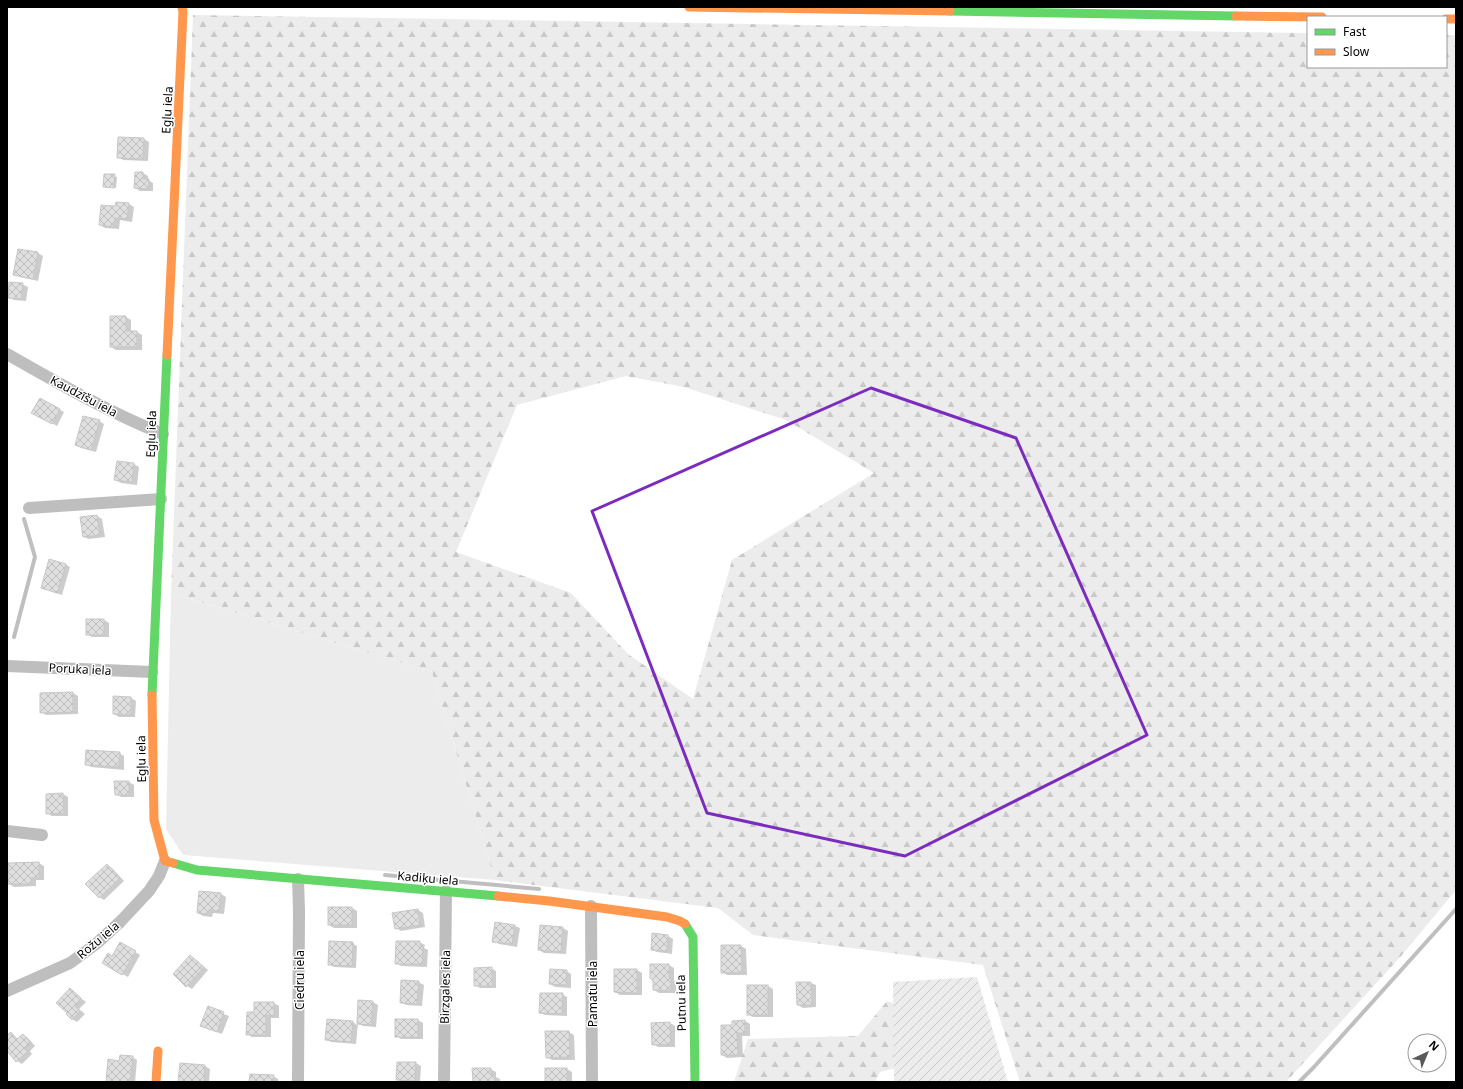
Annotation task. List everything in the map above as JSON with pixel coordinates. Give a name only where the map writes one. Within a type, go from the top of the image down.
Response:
[{"type":"street","name":"Egļu iela","points":[[165,861],[154,820],[152,672],[174,218],[182,7]]},
{"type":"street","points":[[689,7],[1160,11],[1307,16]]},
{"type":"street","name":"Kaudzīšu iela","points":[[7,354],[77,394],[133,422],[163,434]]},
{"type":"street","points":[[29,508],[161,499]]},
{"type":"street","name":"Poruka iela","points":[[7,666],[152,672]]},
{"type":"street","points":[[7,831],[42,835]]},
{"type":"street","name":"Kadiķu iela","points":[[165,861],[197,870],[446,891],[591,906],[667,916],[688,925]]},
{"type":"street","name":"Rožu iela","points":[[7,991],[70,963],[96,944],[150,891],[159,876],[165,861]]},
{"type":"street","name":"Ciedru iela","points":[[298,879],[298,1082]]},
{"type":"street","name":"Birzgales iela","points":[[444,1082],[446,891]]},
{"type":"street","name":"Pamatu iela","points":[[591,906],[592,1082]]},
{"type":"street","name":"Putnu iela","points":[[688,925],[693,937],[695,1082]]},
{"type":"street","points":[[156,1082],[158,1051]]},
{"type":"highlighted area","points":[[871,388],[1016,438],[1147,735],[905,856],[707,813],[592,511]]},
{"type":"green space","points":[[193,15],[1307,33],[1307,68],[1447,68],[1447,35],[1456,35],[1456,890],[1402,955],[1286,1082],[1020,1082],[983,965],[753,935],[718,908],[495,880],[432,672],[171,593]],"holes":[[[626,376],[684,387],[786,420],[874,473],[732,560],[693,699],[628,654],[571,593],[456,552],[517,405]]]},
{"type":"green space","points":[[171,593],[432,672],[495,880],[183,855],[166,829]]},
{"type":"green space","points":[[977,977],[1008,1082],[894,1082],[893,982]]},
{"type":"green space","points":[[887,1001],[931,1015],[923,1061],[880,1072],[875,1082],[734,1082],[748,1039],[858,1036]]},
{"type":"building","points":[[118,137],[144,138],[143,159],[117,158]]},
{"type":"building","points":[[135,172],[143,172],[143,179],[149,179],[148,189],[134,188]]},
{"type":"building","points":[[104,174],[115,174],[114,188],[103,187]]},
{"type":"building","points":[[116,202],[129,203],[127,219],[115,218],[114,227],[99,225],[101,205],[115,206]]},
{"type":"building","points":[[18,249],[38,252],[33,279],[13,275]]},
{"type":"building","points":[[9,282],[23,283],[21,299],[8,298]]},
{"type":"building","points":[[110,316],[126,316],[126,331],[137,331],[137,347],[110,347]]},
{"type":"building","points":[[40,398],[60,409],[52,424],[31,413]]},
{"type":"building","points":[[83,416],[100,420],[91,450],[75,445]]},
{"type":"building","points":[[117,461],[134,463],[132,482],[114,480]]},
{"type":"building","points":[[97,515],[100,535],[83,537],[80,517]]},
{"type":"building","points":[[49,559],[66,564],[57,593],[41,588]]},
{"type":"building","points":[[86,619],[104,619],[104,635],[86,635]]},
{"type":"building","points":[[73,692],[73,712],[40,713],[40,693]]},
{"type":"building","points":[[113,696],[131,697],[131,715],[113,714]]},
{"type":"building","points":[[86,750],[120,752],[119,767],[85,765]]},
{"type":"building","points":[[114,781],[129,781],[129,795],[115,795]]},
{"type":"building","points":[[63,793],[64,813],[46,814],[46,794]]},
{"type":"building","points":[[39,862],[39,878],[31,878],[31,884],[8,884],[8,863]]},
{"type":"building","points":[[107,864],[120,878],[99,898],[85,884]]},
{"type":"building","points":[[199,891],[221,893],[219,911],[208,910],[207,914],[197,913]]},
{"type":"building","points":[[328,907],[352,907],[352,925],[328,925]]},
{"type":"building","points":[[418,909],[420,925],[395,929],[392,913]]},
{"type":"building","points":[[495,922],[515,925],[512,944],[492,942]]},
{"type":"building","points":[[540,925],[563,927],[561,952],[538,950]]},
{"type":"building","points":[[652,933],[668,935],[667,951],[651,950]]},
{"type":"building","points":[[329,941],[353,942],[352,966],[328,965]]},
{"type":"building","points":[[396,941],[420,941],[420,946],[423,946],[422,964],[395,964]]},
{"type":"building","points":[[120,942],[136,951],[122,975],[102,963],[108,953],[112,956]]},
{"type":"building","points":[[721,945],[741,945],[742,972],[721,973]]},
{"type":"building","points":[[190,955],[204,967],[186,987],[173,974]]},
{"type":"building","points":[[650,964],[669,964],[671,991],[653,990],[653,981],[650,978]]},
{"type":"building","points":[[492,967],[492,986],[474,986],[474,968]]},
{"type":"building","points":[[550,969],[567,970],[566,985],[549,984]]},
{"type":"building","points":[[614,969],[637,969],[637,993],[614,992]]},
{"type":"building","points":[[401,980],[419,981],[417,1004],[400,1003]]},
{"type":"building","points":[[796,982],[811,982],[812,1005],[797,1005]]},
{"type":"building","points":[[747,985],[768,985],[768,1015],[747,1015]]},
{"type":"building","points":[[70,988],[81,998],[75,1006],[80,1011],[72,1020],[56,1003]]},
{"type":"building","points":[[540,993],[563,993],[562,1014],[539,1013]]},
{"type":"building","points":[[358,1000],[373,1001],[371,1025],[357,1024]]},
{"type":"building","points":[[254,1002],[274,1002],[274,1016],[266,1015],[266,1035],[246,1035],[247,1012],[254,1012]]},
{"type":"building","points":[[208,1006],[224,1012],[217,1032],[200,1026]]},
{"type":"building","points":[[327,1019],[353,1021],[351,1042],[325,1040]]},
{"type":"building","points":[[395,1019],[418,1019],[418,1037],[395,1037]]},
{"type":"building","points":[[745,1020],[745,1033],[737,1033],[738,1055],[721,1055],[721,1025],[732,1025],[732,1021]]},
{"type":"building","points":[[670,1022],[671,1044],[652,1045],[651,1023]]},
{"type":"building","points":[[545,1031],[569,1031],[570,1057],[546,1058]]},
{"type":"building","points":[[11,1032],[17,1039],[23,1034],[31,1043],[25,1048],[28,1051],[16,1062],[7,1051],[7,1035]]},
{"type":"building","points":[[120,1055],[133,1056],[130,1082],[106,1082],[108,1059],[119,1061]]},
{"type":"building","points":[[397,1062],[416,1062],[415,1081],[396,1080]]},
{"type":"building","points":[[180,1063],[205,1065],[204,1082],[178,1082]]},
{"type":"building","points":[[472,1068],[491,1068],[491,1075],[495,1075],[495,1082],[473,1082]]},
{"type":"building","points":[[545,1068],[567,1068],[567,1082],[545,1082]]},
{"type":"building","points":[[250,1074],[274,1075],[273,1082],[249,1082]]},
{"type":"waterway","points":[[14,637],[35,557],[24,519]]},
{"type":"waterway","points":[[385,875],[539,889]]},
{"type":"waterway","points":[[1299,1082],[1456,909]]},
{"type":"traffic: fast","points":[[950,11],[1236,16]]},
{"type":"traffic: fast","points":[[152,695],[167,355]]},
{"type":"traffic: fast","points":[[173,863],[197,870],[498,896]]},
{"type":"traffic: fast","points":[[685,924],[693,937],[695,1082]]},
{"type":"traffic: slow","points":[[167,355],[183,12],[182,7]]},
{"type":"traffic: slow","points":[[689,7],[950,11]]},
{"type":"traffic: slow","points":[[1236,16],[1307,17]]},
{"type":"traffic: slow","points":[[1447,19],[1456,19]]},
{"type":"traffic: slow","points":[[152,695],[154,820],[165,861],[173,863]]},
{"type":"traffic: slow","points":[[498,896],[549,901],[667,917],[685,924]]},
{"type":"traffic: slow","points":[[156,1082],[158,1051]]}]
